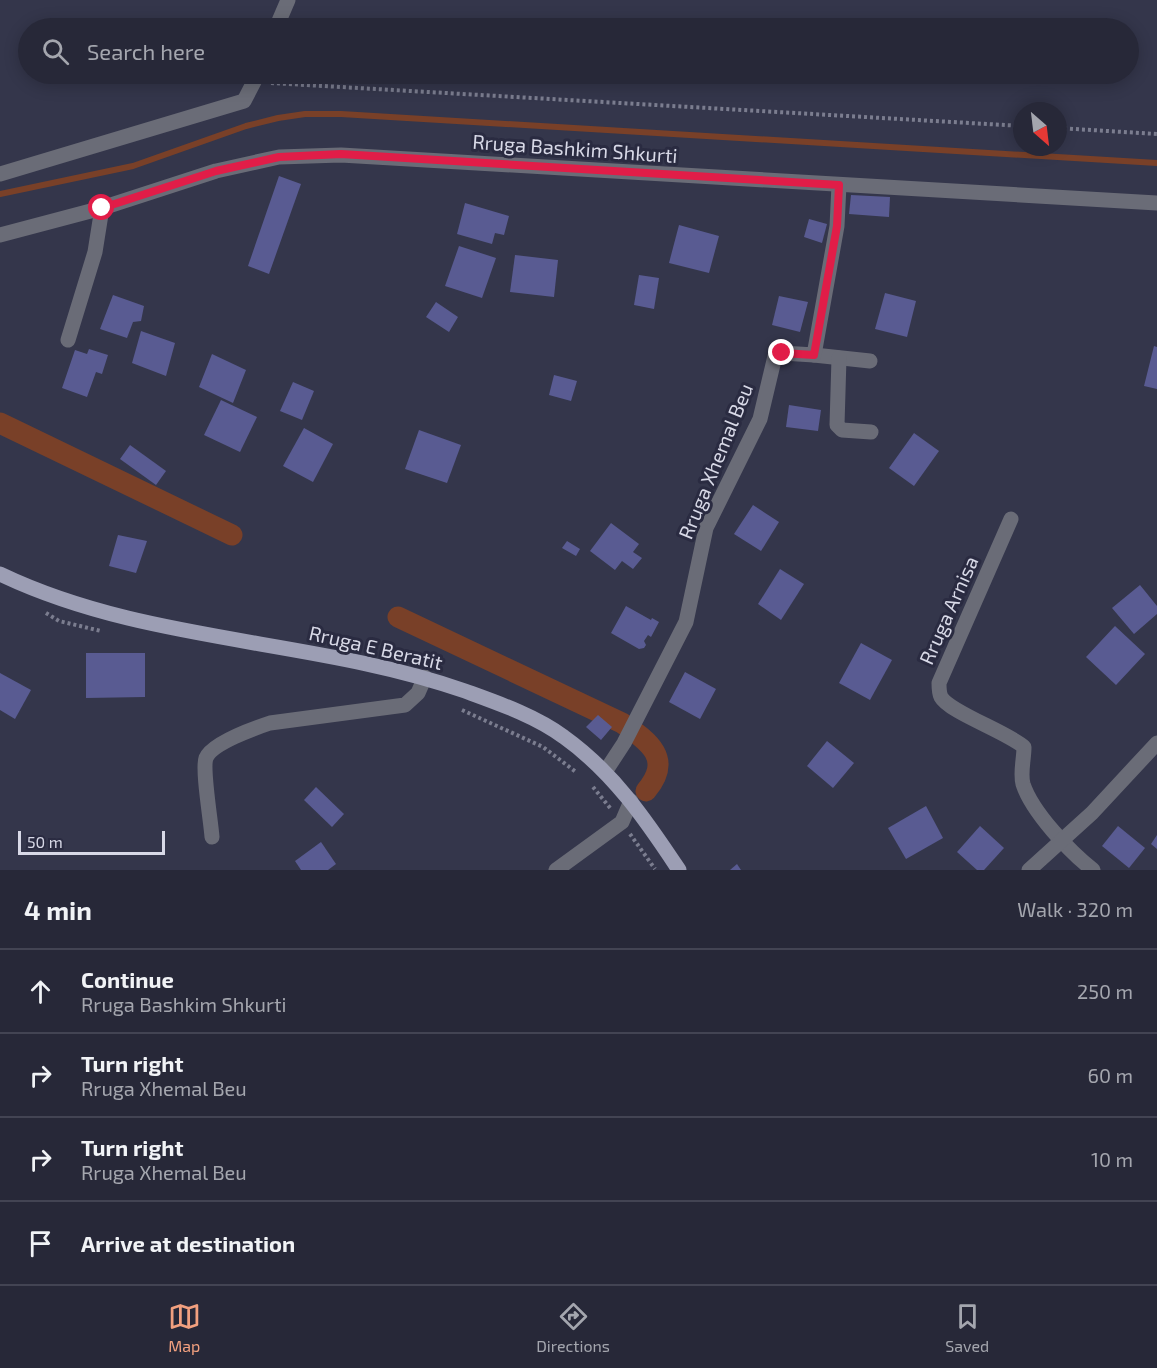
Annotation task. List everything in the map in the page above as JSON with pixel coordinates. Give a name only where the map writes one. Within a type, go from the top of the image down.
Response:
[{"type":"main road","name":"Rruga E Beratit","points":[[0,574],[40,592],[131,620],[362,662],[426,677],[487,699],[561,735],[605,772],[631,801],[679,870]]},
{"type":"street","points":[[280,18],[288,0]]},
{"type":"street","points":[[0,174],[244,101],[253,84]]},
{"type":"street","name":"Rruga Bashkim Shkurti","points":[[0,235],[102,208],[216,171],[279,157],[341,154],[1157,203]]},
{"type":"street","points":[[839,185],[837,226],[814,355],[870,362]]},
{"type":"street","points":[[68,340],[95,252],[102,208]]},
{"type":"street","name":"Rruga Xhemal Beu","points":[[605,772],[624,743],[686,622],[706,528],[760,419],[775,356],[782,353],[814,355]]},
{"type":"street","points":[[839,358],[837,425],[842,430],[871,432]]},
{"type":"street","name":"Rruga Arnisa","points":[[1011,519],[939,683],[940,696],[949,706],[1014,739],[1024,747],[1023,783],[1061,842],[1092,870]]},
{"type":"street","points":[[212,837],[205,762],[212,750],[249,730],[270,723],[405,705],[418,693],[426,677]]},
{"type":"street","points":[[1029,870],[1061,842],[1157,743]]},
{"type":"street","points":[[556,870],[622,822],[631,801]]},
{"type":"path","points":[[352,84],[1013,125]]},
{"type":"path","points":[[1067,129],[1157,134]]},
{"type":"building","points":[[279,176],[301,184],[269,274],[248,266]]},
{"type":"building","points":[[851,195],[890,197],[889,217],[849,214]]},
{"type":"building","points":[[465,203],[509,216],[504,235],[495,233],[492,244],[457,234]]},
{"type":"building","points":[[809,219],[827,224],[822,243],[804,237]]},
{"type":"building","points":[[679,225],[719,236],[709,273],[669,263]]},
{"type":"building","points":[[459,246],[496,258],[482,298],[445,286]]},
{"type":"building","points":[[515,255],[558,260],[554,297],[510,292]]},
{"type":"building","points":[[639,275],[659,278],[654,309],[634,305]]},
{"type":"building","points":[[885,293],[916,301],[907,337],[875,329]]},
{"type":"building","points":[[113,295],[144,306],[141,321],[133,322],[127,338],[100,329]]},
{"type":"building","points":[[779,296],[808,302],[800,332],[772,325]]},
{"type":"building","points":[[436,302],[458,317],[449,332],[426,317]]},
{"type":"building","points":[[141,331],[175,343],[166,376],[132,363]]},
{"type":"building","points":[[1154,346],[1157,347],[1157,389],[1144,386]]},
{"type":"building","points":[[89,349],[108,355],[102,374],[96,372],[87,397],[62,388],[75,350],[87,354]]},
{"type":"building","points":[[212,354],[246,370],[233,403],[199,387]]},
{"type":"building","points":[[554,375],[577,381],[571,401],[549,395]]},
{"type":"building","points":[[293,382],[314,391],[302,420],[280,411]]},
{"type":"building","points":[[221,400],[257,417],[240,452],[204,435]]},
{"type":"building","points":[[789,405],[821,410],[818,431],[786,427]]},
{"type":"building","points":[[304,428],[333,444],[313,482],[283,466]]},
{"type":"building","points":[[419,430],[461,445],[447,483],[405,469]]},
{"type":"building","points":[[914,433],[939,451],[914,486],[889,468]]},
{"type":"building","points":[[130,445],[166,471],[156,485],[120,459]]},
{"type":"building","points":[[753,505],[779,522],[761,551],[734,534]]},
{"type":"building","points":[[611,523],[639,544],[633,552],[642,558],[633,569],[622,561],[615,570],[590,551]]},
{"type":"building","points":[[118,535],[147,541],[136,573],[109,566]]},
{"type":"building","points":[[567,541],[580,549],[576,556],[562,548]]},
{"type":"building","points":[[780,569],[804,584],[781,620],[758,604]]},
{"type":"building","points":[[1140,585],[1157,606],[1157,614],[1134,634],[1112,608]]},
{"type":"building","points":[[626,606],[659,622],[651,637],[648,635],[644,641],[646,645],[644,648],[639,649],[611,633]]},
{"type":"building","points":[[1115,626],[1145,654],[1116,685],[1086,657]]},
{"type":"building","points":[[861,643],[892,660],[870,700],[839,683]]},
{"type":"building","points":[[86,653],[145,653],[145,697],[86,698]]},
{"type":"building","points":[[685,672],[716,689],[700,719],[669,702]]},
{"type":"building","points":[[0,673],[31,690],[15,719],[0,710]]},
{"type":"building","points":[[598,715],[612,727],[601,740],[586,727]]},
{"type":"building","points":[[827,741],[854,763],[833,788],[807,766]]},
{"type":"building","points":[[316,787],[344,814],[332,827],[304,800]]},
{"type":"building","points":[[926,806],[943,838],[906,859],[888,828]]},
{"type":"building","points":[[980,826],[1004,848],[984,870],[977,870],[957,852]]},
{"type":"building","points":[[1118,826],[1145,848],[1129,868],[1102,846]]},
{"type":"building","points":[[1157,835],[1157,849],[1151,844]]},
{"type":"building","points":[[321,842],[336,864],[328,870],[301,870],[295,861]]},
{"type":"building","points":[[737,864],[741,870],[730,870]]},
{"type":"waterway","points":[[0,194],[133,166],[246,126],[305,114],[341,114],[1157,163]]},
{"type":"waterway","points":[[0,423],[232,535]]},
{"type":"waterway","points":[[398,617],[622,723],[632,730],[649,744],[658,760],[658,770],[646,791]]},
{"type":"route","points":[[102,208],[216,171],[279,157],[341,154],[839,185],[837,226],[814,355],[782,353]]}]
